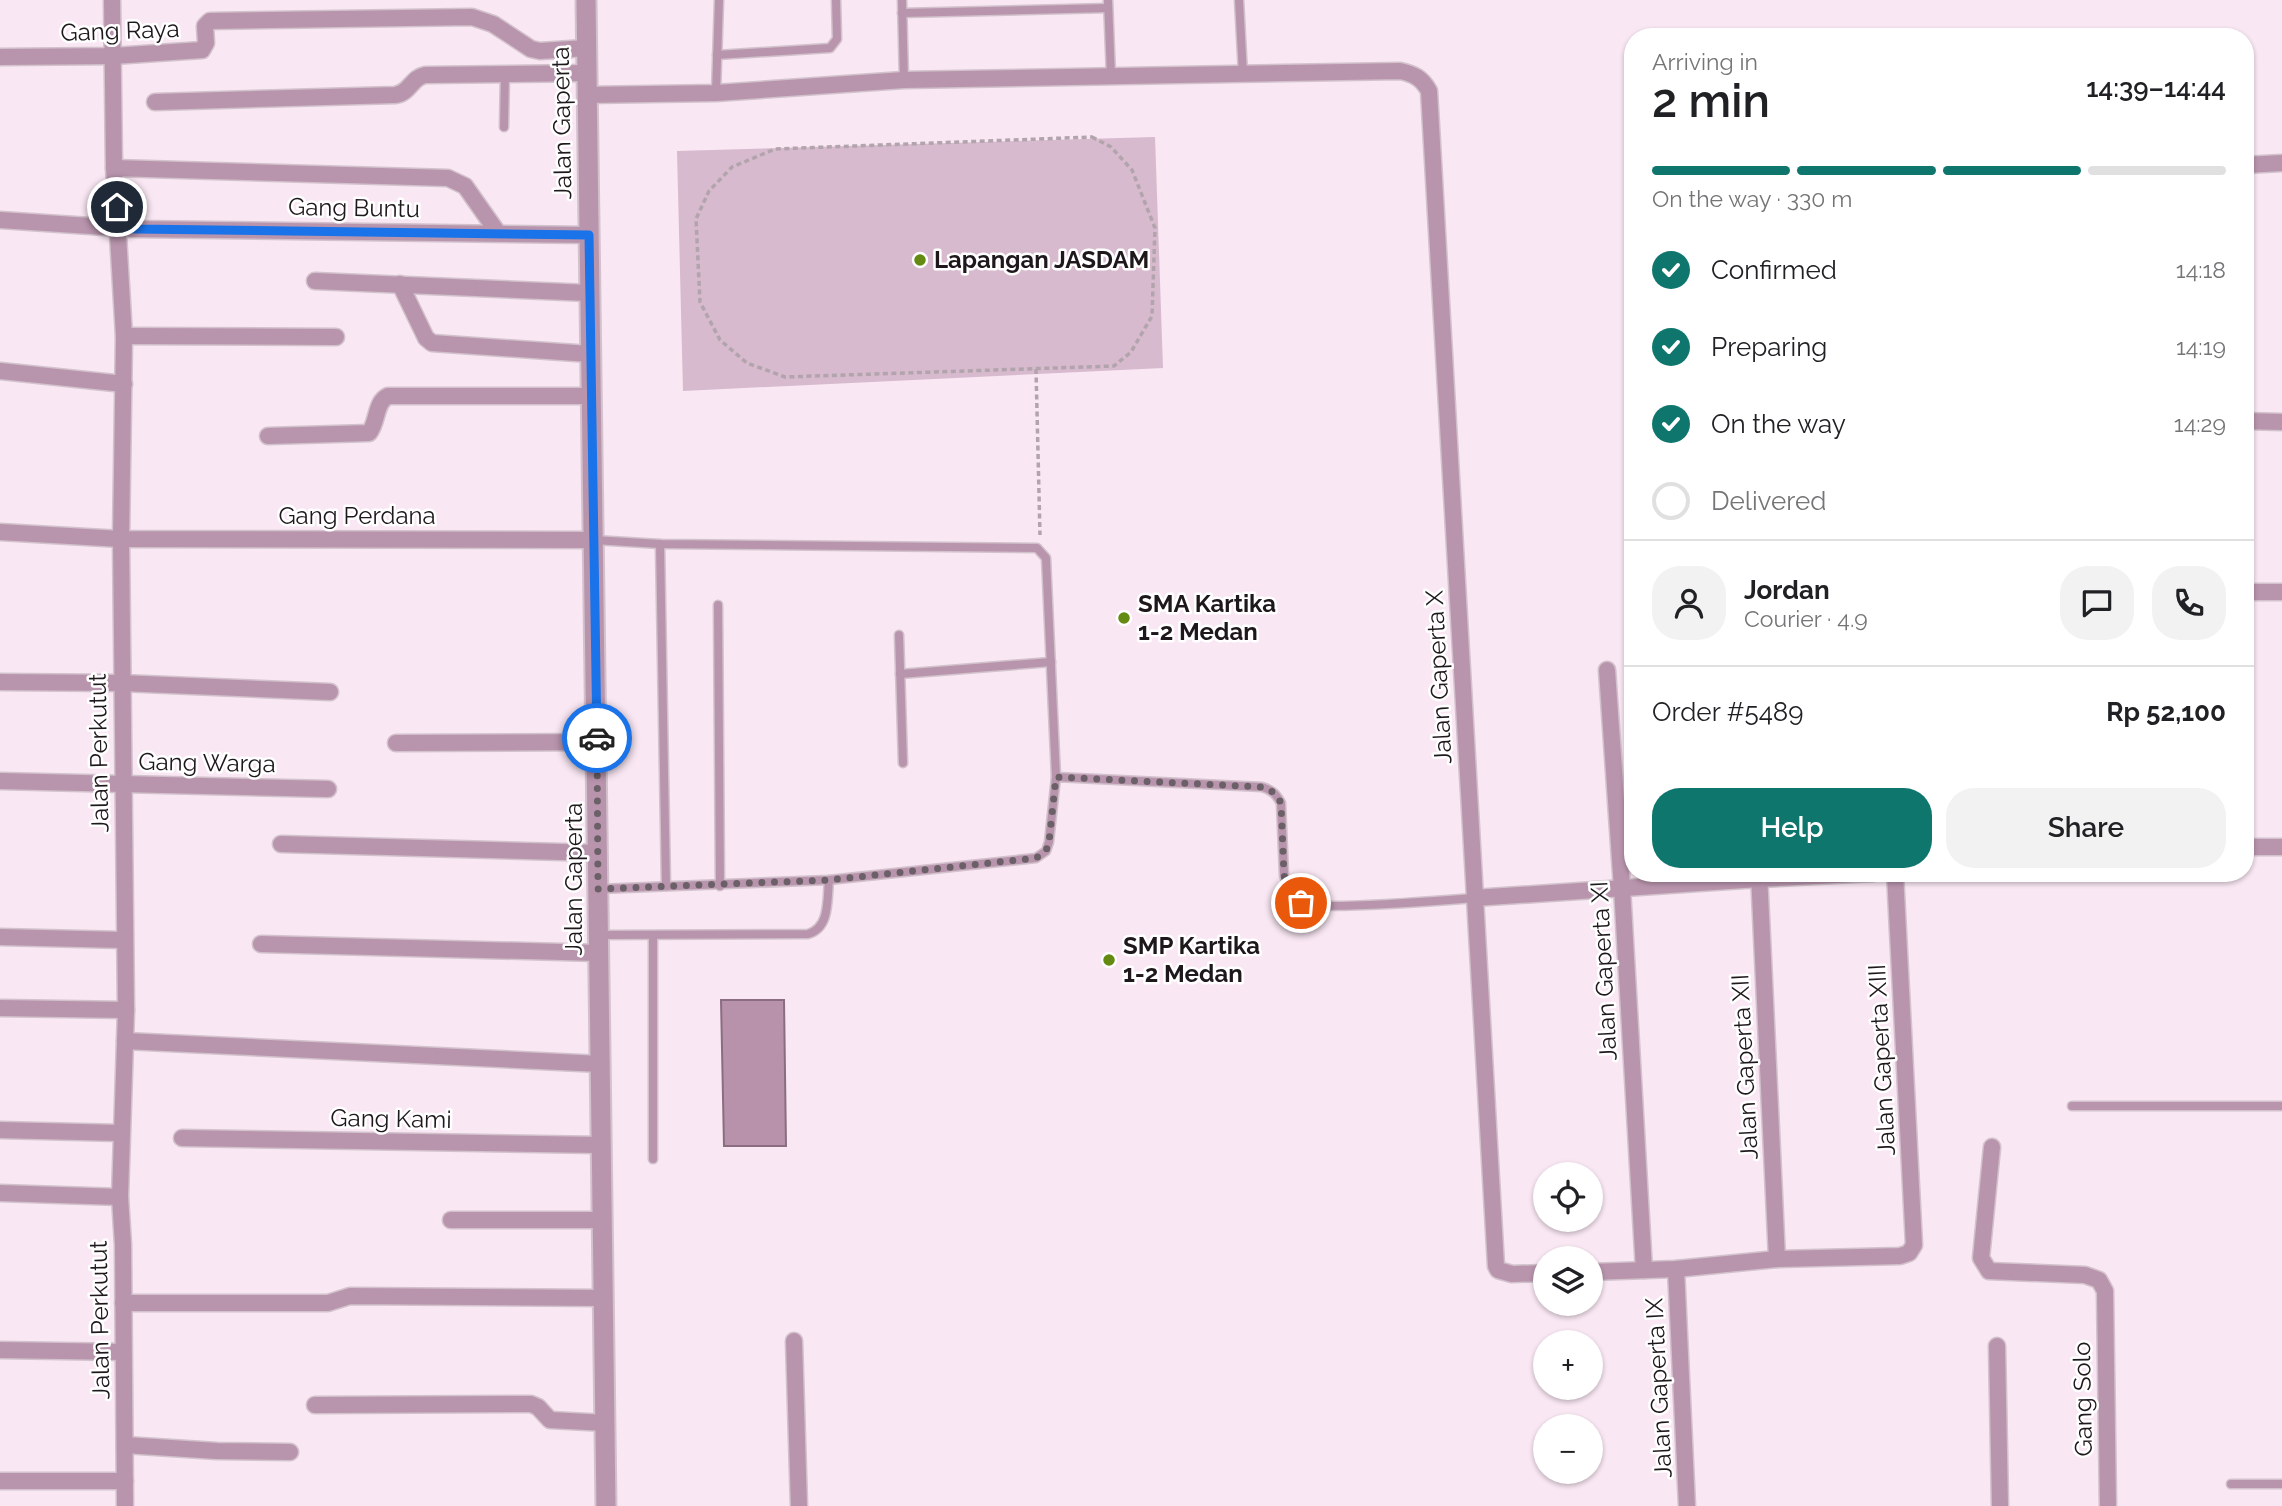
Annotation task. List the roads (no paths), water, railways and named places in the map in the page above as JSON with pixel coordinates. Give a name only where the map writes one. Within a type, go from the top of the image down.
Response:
[{"type":"street","name":"Jalan Perkutut","points":[[112,0],[114,168],[124,336],[121,683],[125,1041],[120,1197],[123,1245],[125,1506]]},
{"type":"street","name":"Jalan Gaperta","points":[[586,0],[606,1506]]},
{"type":"street","name":"Gang Raya","points":[[0,57],[113,56],[202,50],[206,43],[205,26],[210,21],[472,17],[493,24],[531,49],[540,51],[586,48]]},
{"type":"street","name":"Jalan Gaperta X","points":[[1243,74],[1400,71],[1418,77],[1429,90],[1495,1260],[1498,1270],[1504,1273],[1533,1273]]},
{"type":"street","points":[[155,102],[395,95],[405,93],[421,76],[586,73]]},
{"type":"street","points":[[586,95],[716,93],[904,80],[1243,74]]},
{"type":"street","points":[[2254,164],[2282,163]]},
{"type":"street","points":[[114,168],[448,178],[465,186],[498,233]]},
{"type":"street","name":"Gang Buntu","points":[[0,220],[135,229],[589,235]]},
{"type":"street","points":[[314,281],[589,293]]},
{"type":"street","points":[[400,284],[426,338],[432,343],[590,354]]},
{"type":"street","points":[[124,336],[335,337]]},
{"type":"street","points":[[0,371],[124,384]]},
{"type":"street","points":[[268,436],[369,433],[377,421],[380,402],[388,396],[591,396]]},
{"type":"street","points":[[2254,421],[2282,422]]},
{"type":"street","name":"Gang Perdana","points":[[0,532],[121,539],[594,540]]},
{"type":"street","points":[[2254,592],[2282,592]]},
{"type":"street","name":"Jalan Gaperta XI","points":[[1607,670],[1644,1270]]},
{"type":"street","points":[[0,682],[121,683],[330,692]]},
{"type":"street","points":[[396,743],[597,742]]},
{"type":"street","name":"Gang Warga","points":[[0,781],[328,789]]},
{"type":"street","points":[[281,844],[598,853]]},
{"type":"street","points":[[2254,847],[2282,847]]},
{"type":"street","points":[[1474,898],[1690,882]]},
{"type":"street","name":"Jalan Gaperta XII","points":[[1759,882],[1777,1259]]},
{"type":"street","name":"Jalan Gaperta XIII","points":[[1777,1259],[1900,1256],[1909,1253],[1914,1245],[1895,882]]},
{"type":"street","points":[[0,937],[123,940]]},
{"type":"street","points":[[261,944],[598,944]]},
{"type":"street","points":[[0,1008],[125,1010]]},
{"type":"street","points":[[125,1041],[601,1063]]},
{"type":"street","points":[[0,1130],[120,1133]]},
{"type":"street","name":"Gang Kami","points":[[182,1138],[600,1145]]},
{"type":"street","name":"Gang Solo","points":[[1992,1147],[1981,1258],[1989,1272],[2085,1275],[2099,1280],[2105,1291],[2108,1506]]},
{"type":"street","points":[[0,1193],[120,1197]]},
{"type":"street","points":[[451,1220],[602,1220]]},
{"type":"street","points":[[1603,1272],[1676,1269],[1777,1259]]},
{"type":"street","name":"Jalan Gaperta IX","points":[[1676,1269],[1687,1506]]},
{"type":"street","points":[[123,1303],[328,1303],[350,1296],[603,1298]]},
{"type":"street","points":[[794,1341],[799,1506]]},
{"type":"street","points":[[1997,1346],[2000,1506]]},
{"type":"street","points":[[0,1350],[123,1352]]},
{"type":"street","points":[[315,1405],[531,1404],[538,1407],[550,1420],[606,1423]]},
{"type":"street","points":[[125,1445],[290,1452]]},
{"type":"street","points":[[0,1482],[125,1481]]},
{"type":"lane","points":[[716,93],[719,0]]},
{"type":"lane","points":[[717,55],[830,48],[837,39],[836,0]]},
{"type":"lane","points":[[902,0],[904,80]]},
{"type":"lane","points":[[1240,0],[1243,74]]},
{"type":"lane","points":[[902,13],[1108,4],[1111,76]]},
{"type":"lane","points":[[504,127],[505,73]]},
{"type":"lane","points":[[594,540],[660,544],[1032,547],[1041,551],[1046,558],[1056,777],[1049,842],[1046,851],[1036,858],[829,880],[598,889]]},
{"type":"lane","points":[[660,544],[666,886]]},
{"type":"lane","points":[[718,605],[720,886]]},
{"type":"lane","points":[[900,635],[903,762]]},
{"type":"lane","points":[[900,674],[1051,662]]},
{"type":"lane","points":[[1056,777],[1269,789],[1277,795],[1281,803],[1284,875],[1287,886],[1301,903],[1334,906],[1474,898]]},
{"type":"lane","points":[[598,944],[653,936],[817,932],[824,920],[829,880]]},
{"type":"lane","points":[[653,936],[653,1159]]},
{"type":"lane","points":[[2072,1106],[2282,1106]]},
{"type":"lane","points":[[2231,1484],[2282,1484]]},
{"type":"place","name":"Lapangan JASDAM","points":[[920,260]]},
{"type":"place","name":"SMA Kartika 1-2 Medan","points":[[1124,618]]},
{"type":"place","name":"SMP Kartika 1-2 Medan","points":[[1109,960]]}]
